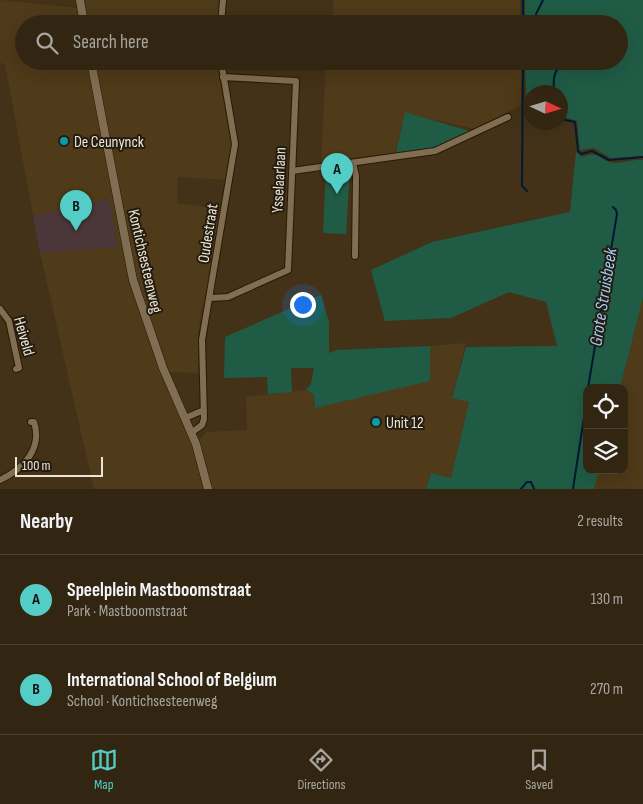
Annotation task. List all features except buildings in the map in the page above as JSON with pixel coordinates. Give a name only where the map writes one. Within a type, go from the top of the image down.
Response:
[{"type":"street","points":[[80,0],[82,15]]},
{"type":"street","points":[[222,15],[223,0]]},
{"type":"street","name":"Kontichsesteenweg","points":[[94,70],[134,280],[163,368],[185,418],[202,464],[208,489]]},
{"type":"street","name":"Oudestraat","points":[[191,433],[202,425],[204,410],[202,340],[205,312],[210,298],[235,144],[222,70]]},
{"type":"street","name":"Ysselaarlaan","points":[[210,298],[228,297],[288,270],[296,81],[223,77]]},
{"type":"street","points":[[292,171],[435,151],[508,117]]},
{"type":"street","points":[[353,163],[356,176],[355,256]]},
{"type":"street","name":"Heiveld","points":[[0,310],[9,321],[19,368],[16,369]]},
{"type":"street","points":[[185,418],[204,410]]},
{"type":"street","points":[[0,480],[15,473],[30,457],[35,445],[37,430],[34,422],[31,422]]},
{"type":"shaded area","points":[[0,0],[79,8],[80,15],[15,15],[15,70],[219,70],[231,144],[226,180],[178,177],[177,203],[221,209],[207,297],[201,311],[198,339],[198,373],[169,372],[196,443],[207,432],[247,430],[246,397],[306,390],[314,395],[315,407],[430,380],[430,346],[466,343],[452,397],[469,402],[451,478],[431,473],[426,489],[94,489],[40,253],[118,247],[109,200],[33,215],[5,64],[0,63]]},
{"type":"shaded area","points":[[84,0],[219,0],[218,15],[86,15]]},
{"type":"shaded area","points":[[333,0],[520,0],[520,15],[334,15]]},
{"type":"shaded area","points":[[326,70],[521,70],[521,105],[475,129],[405,113],[395,153],[321,162]]},
{"type":"shaded area","points":[[109,199],[118,247],[40,253],[33,215]]},
{"type":"shaded area","points":[[643,298],[643,489],[594,489],[598,474],[628,474],[628,384],[621,384]]},
{"type":"green space","points":[[525,0],[643,0],[643,156],[611,158],[594,148],[580,150],[577,121],[568,118],[568,85],[526,85],[525,70],[628,70],[628,15],[525,15]]},
{"type":"green space","points":[[405,112],[476,133],[435,151],[395,157]]},
{"type":"green space","points":[[576,152],[582,157],[594,155],[615,163],[643,160],[643,298],[621,384],[583,384],[583,474],[598,474],[594,489],[426,489],[431,473],[451,478],[469,402],[452,398],[466,347],[557,346],[546,302],[509,292],[451,318],[385,321],[371,270],[432,242],[570,212]]},
{"type":"green space","points":[[350,168],[346,234],[323,233],[326,170]]},
{"type":"green space","points":[[321,295],[329,322],[329,353],[337,350],[430,346],[430,381],[315,408],[314,395],[306,390],[311,384],[314,368],[291,368],[292,392],[268,394],[267,377],[224,378],[225,337]]},
{"type":"waterway","name":"Grote Struisbeek","points":[[523,0],[523,15]]},
{"type":"waterway","points":[[536,15],[543,0]]},
{"type":"waterway","name":"Grote Struisbeek","points":[[523,70],[522,186],[527,191]]},
{"type":"waterway","points":[[554,85],[557,70]]},
{"type":"waterway","points":[[568,121],[575,122],[578,151],[581,154],[592,151],[609,160],[643,157]]},
{"type":"waterway","name":"Grote Struisbeek","points":[[589,384],[617,214],[613,207]]},
{"type":"waterway","name":"Grote Struisbeek","points":[[573,489],[583,424]]},
{"type":"waterway","points":[[521,489],[527,482],[531,482],[534,489]]},
{"type":"place","name":"De Ceunynck","points":[[64,141]]},
{"type":"place","name":"Speelplein Mastboomstraat","points":[[337,194]]},
{"type":"place","name":"International School of Belgium","points":[[76,231]]},
{"type":"place","name":"Unit 12","points":[[376,422]]}]
